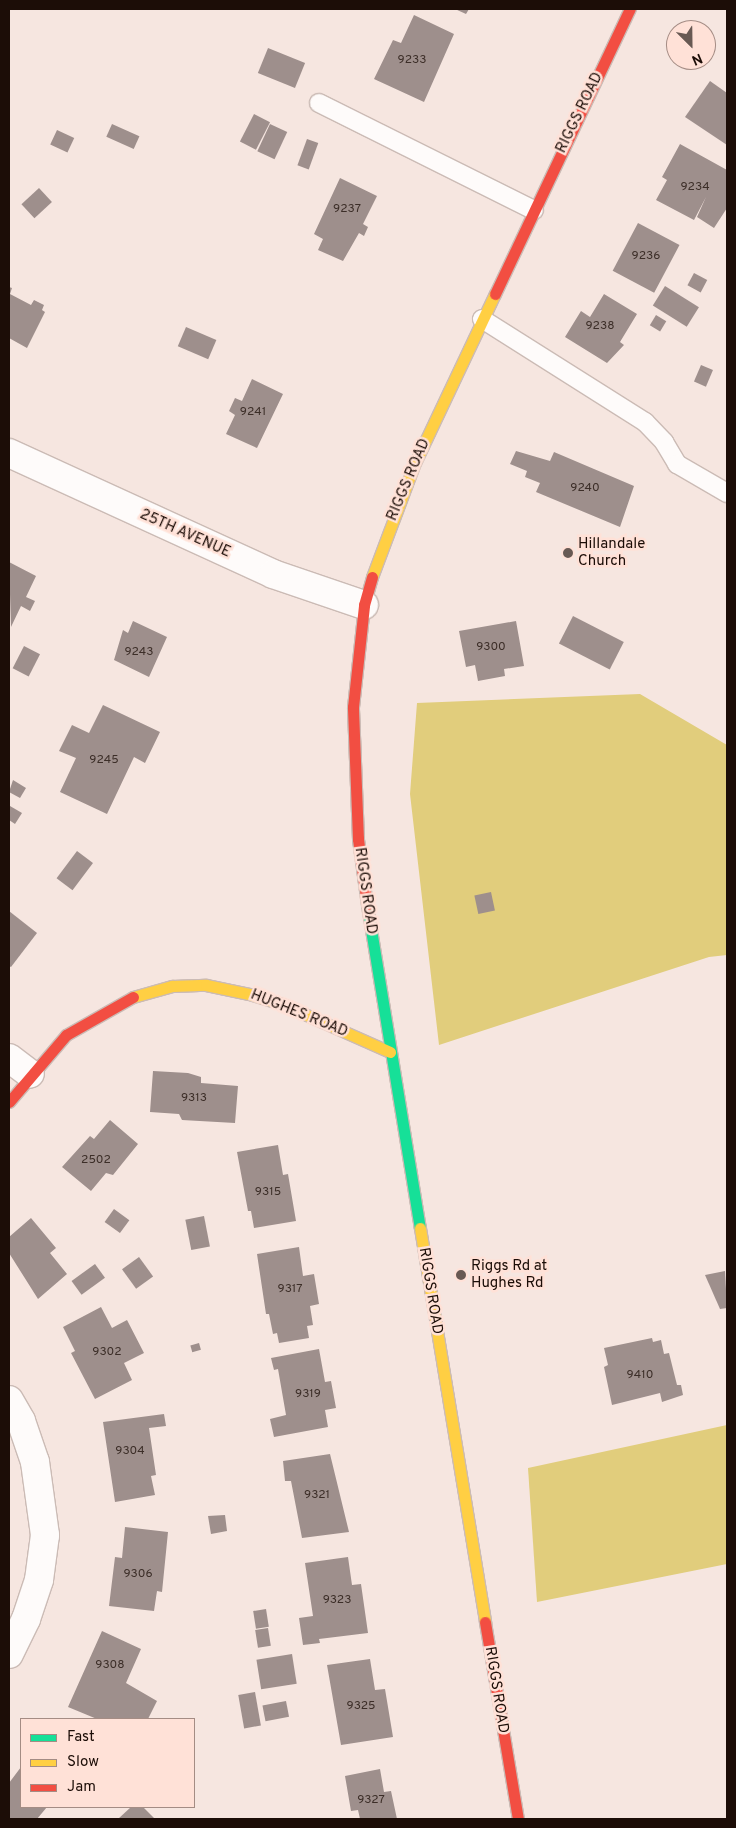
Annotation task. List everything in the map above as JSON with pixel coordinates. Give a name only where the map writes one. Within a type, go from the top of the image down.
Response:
[{"type":"main road","name":"RIGGS ROAD","points":[[518,1819],[390,1052],[359,848],[353,769],[353,707],[364,605],[373,573],[414,465],[630,9]]},
{"type":"main road","name":"HUGHES ROAD","points":[[9,1102],[30,1074],[66,1036],[96,1014],[138,994],[172,986],[206,985],[249,994],[284,1005],[390,1052]]},
{"type":"street","name":"25TH AVENUE","points":[[9,453],[274,574],[364,605]]},
{"type":"street","points":[[9,1058],[30,1074]]},
{"type":"street","points":[[9,1400],[21,1420],[36,1462],[45,1535],[39,1580],[26,1619],[9,1654]]},
{"type":"lane","points":[[319,103],[534,210]]},
{"type":"lane","points":[[482,319],[646,422],[664,442],[678,464],[723,491]]},
{"type":"shaded area","points":[[640,694],[727,745],[727,955],[709,957],[439,1045],[410,794],[417,703]]},
{"type":"shaded area","points":[[727,1425],[727,1564],[537,1602],[528,1468]]},
{"type":"building","points":[[455,9],[469,9],[466,14]]},
{"type":"building","points":[[414,15],[454,34],[424,102],[374,79],[393,40],[401,43]]},
{"type":"building","points":[[268,48],[305,63],[295,88],[258,73]]},
{"type":"building","points":[[710,81],[727,93],[727,145],[685,117]]},
{"type":"building","points":[[254,114],[270,122],[256,150],[240,142]]},
{"type":"building","points":[[112,124],[139,136],[134,149],[106,137]]},
{"type":"building","points":[[270,124],[287,132],[275,159],[257,151]]},
{"type":"building","points":[[57,130],[74,138],[67,153],[50,145]]},
{"type":"building","points":[[307,139],[318,143],[309,169],[297,165]]},
{"type":"building","points":[[680,144],[727,170],[727,208],[714,228],[697,217],[706,197],[694,220],[656,200],[667,180],[662,177]]},
{"type":"building","points":[[340,178],[377,196],[363,224],[368,227],[364,236],[359,233],[343,261],[318,250],[323,239],[314,234]]},
{"type":"building","points":[[39,188],[52,202],[34,218],[21,204]]},
{"type":"building","points":[[638,223],[679,245],[654,293],[613,271]]},
{"type":"building","points":[[694,273],[707,280],[701,292],[687,285]]},
{"type":"building","points":[[665,286],[699,307],[687,327],[653,306]]},
{"type":"building","points":[[9,287],[12,288],[10,294],[31,305],[34,300],[44,305],[42,310],[45,312],[27,348],[9,338]]},
{"type":"building","points":[[604,294],[637,314],[620,342],[624,345],[607,363],[565,337],[581,311],[590,317]]},
{"type":"building","points":[[656,315],[666,321],[660,331],[650,325]]},
{"type":"building","points":[[186,327],[216,340],[208,359],[178,346]]},
{"type":"building","points":[[701,365],[713,370],[706,387],[694,382]]},
{"type":"building","points":[[252,379],[283,394],[257,448],[226,434],[235,415],[229,411],[235,398],[242,401]]},
{"type":"building","points":[[516,451],[550,461],[554,452],[634,486],[620,527],[536,492],[540,483],[525,477],[527,471],[510,464]]},
{"type":"building","points":[[9,562],[36,576],[26,597],[35,601],[30,611],[21,606],[11,627]]},
{"type":"building","points":[[573,616],[624,642],[610,669],[559,644]]},
{"type":"building","points":[[133,621],[167,637],[149,677],[114,660],[123,630],[128,633]]},
{"type":"building","points":[[516,621],[524,666],[504,669],[505,676],[478,681],[475,665],[466,667],[459,631]]},
{"type":"building","points":[[24,646],[40,654],[29,676],[13,668]]},
{"type":"building","points":[[103,705],[160,732],[145,763],[134,757],[107,814],[60,792],[76,758],[59,751],[72,725],[89,733]]},
{"type":"building","points":[[13,780],[26,788],[20,798],[9,792]]},
{"type":"building","points":[[10,806],[22,813],[15,824],[9,820]]},
{"type":"building","points":[[77,851],[93,863],[73,890],[57,878]]},
{"type":"building","points":[[491,892],[495,911],[478,914],[474,896]]},
{"type":"building","points":[[9,911],[37,933],[11,967],[9,966]]},
{"type":"building","points":[[153,1071],[188,1073],[201,1077],[201,1083],[238,1086],[235,1123],[182,1120],[179,1114],[150,1112]]},
{"type":"building","points":[[110,1120],[138,1144],[113,1175],[106,1173],[91,1191],[62,1167],[90,1136],[94,1139]]},
{"type":"building","points":[[278,1145],[283,1175],[288,1174],[296,1221],[254,1228],[251,1211],[248,1211],[237,1152]]},
{"type":"building","points":[[114,1209],[129,1220],[120,1233],[105,1222]]},
{"type":"building","points":[[204,1216],[210,1246],[191,1250],[185,1220]]},
{"type":"building","points":[[31,1218],[56,1248],[50,1253],[67,1274],[38,1299],[9,1253],[9,1237]]},
{"type":"building","points":[[299,1247],[303,1276],[314,1274],[319,1304],[310,1306],[313,1325],[307,1326],[309,1338],[279,1343],[277,1333],[273,1334],[269,1314],[266,1314],[257,1254]]},
{"type":"building","points":[[139,1257],[153,1276],[136,1289],[122,1269]]},
{"type":"building","points":[[95,1264],[105,1278],[82,1295],[72,1281]]},
{"type":"building","points":[[725,1271],[727,1308],[720,1309],[705,1275]]},
{"type":"building","points":[[101,1307],[112,1328],[127,1320],[144,1353],[124,1363],[132,1380],[95,1399],[71,1353],[75,1351],[63,1327]]},
{"type":"building","points":[[652,1338],[653,1342],[661,1340],[664,1354],[669,1353],[677,1385],[681,1385],[683,1395],[662,1402],[660,1393],[612,1405],[604,1367],[608,1365],[604,1348]]},
{"type":"building","points":[[199,1343],[201,1350],[192,1352],[190,1345]]},
{"type":"building","points":[[319,1349],[325,1382],[331,1381],[336,1408],[325,1410],[328,1427],[274,1437],[270,1419],[286,1415],[278,1369],[274,1370],[271,1358]]},
{"type":"building","points":[[164,1414],[166,1426],[149,1428],[156,1475],[151,1476],[155,1495],[115,1502],[103,1422]]},
{"type":"building","points":[[330,1454],[349,1532],[302,1538],[291,1481],[285,1481],[283,1461]]},
{"type":"building","points":[[225,1515],[227,1531],[211,1534],[208,1516]]},
{"type":"building","points":[[125,1527],[168,1532],[162,1592],[157,1591],[154,1611],[109,1606],[115,1557],[122,1558]]},
{"type":"building","points":[[348,1557],[352,1585],[361,1584],[368,1633],[319,1639],[320,1643],[303,1645],[299,1618],[313,1616],[305,1563]]},
{"type":"building","points":[[266,1609],[269,1627],[256,1629],[253,1611]]},
{"type":"building","points":[[268,1628],[271,1646],[258,1648],[255,1630]]},
{"type":"building","points":[[102,1631],[141,1649],[126,1683],[157,1701],[148,1718],[95,1718],[68,1707]]},
{"type":"building","points":[[292,1654],[297,1684],[261,1689],[256,1660]]},
{"type":"building","points":[[370,1659],[375,1690],[385,1689],[393,1737],[341,1745],[327,1665]]},
{"type":"building","points":[[255,1692],[261,1725],[244,1728],[238,1695]]},
{"type":"building","points":[[286,1701],[289,1717],[265,1721],[262,1706]]},
{"type":"building","points":[[20,1768],[20,1808],[46,1808],[37,1819],[9,1819],[9,1783]]},
{"type":"building","points":[[380,1769],[384,1792],[391,1791],[397,1819],[360,1819],[358,1810],[351,1811],[345,1776]]},
{"type":"building","points":[[130,1808],[144,1808],[155,1819],[118,1819]]},
{"type":"traffic: fast","points":[[367,905],[420,1228]]},
{"type":"traffic: slow","points":[[372,577],[414,465],[495,294]]},
{"type":"traffic: slow","points":[[133,997],[172,986],[206,985],[249,994],[284,1005],[390,1052]]},
{"type":"traffic: slow","points":[[420,1228],[485,1622]]},
{"type":"traffic: jam","points":[[495,294],[630,9]]},
{"type":"traffic: jam","points":[[367,905],[358,839],[353,707],[364,605],[372,577]]},
{"type":"traffic: jam","points":[[9,1102],[66,1035],[133,997]]},
{"type":"traffic: jam","points":[[485,1622],[518,1819]]},
{"type":"place","name":"Hillandale Church","points":[[568,553]]},
{"type":"place","name":"Riggs Rd at Hughes Rd","points":[[461,1275]]}]
